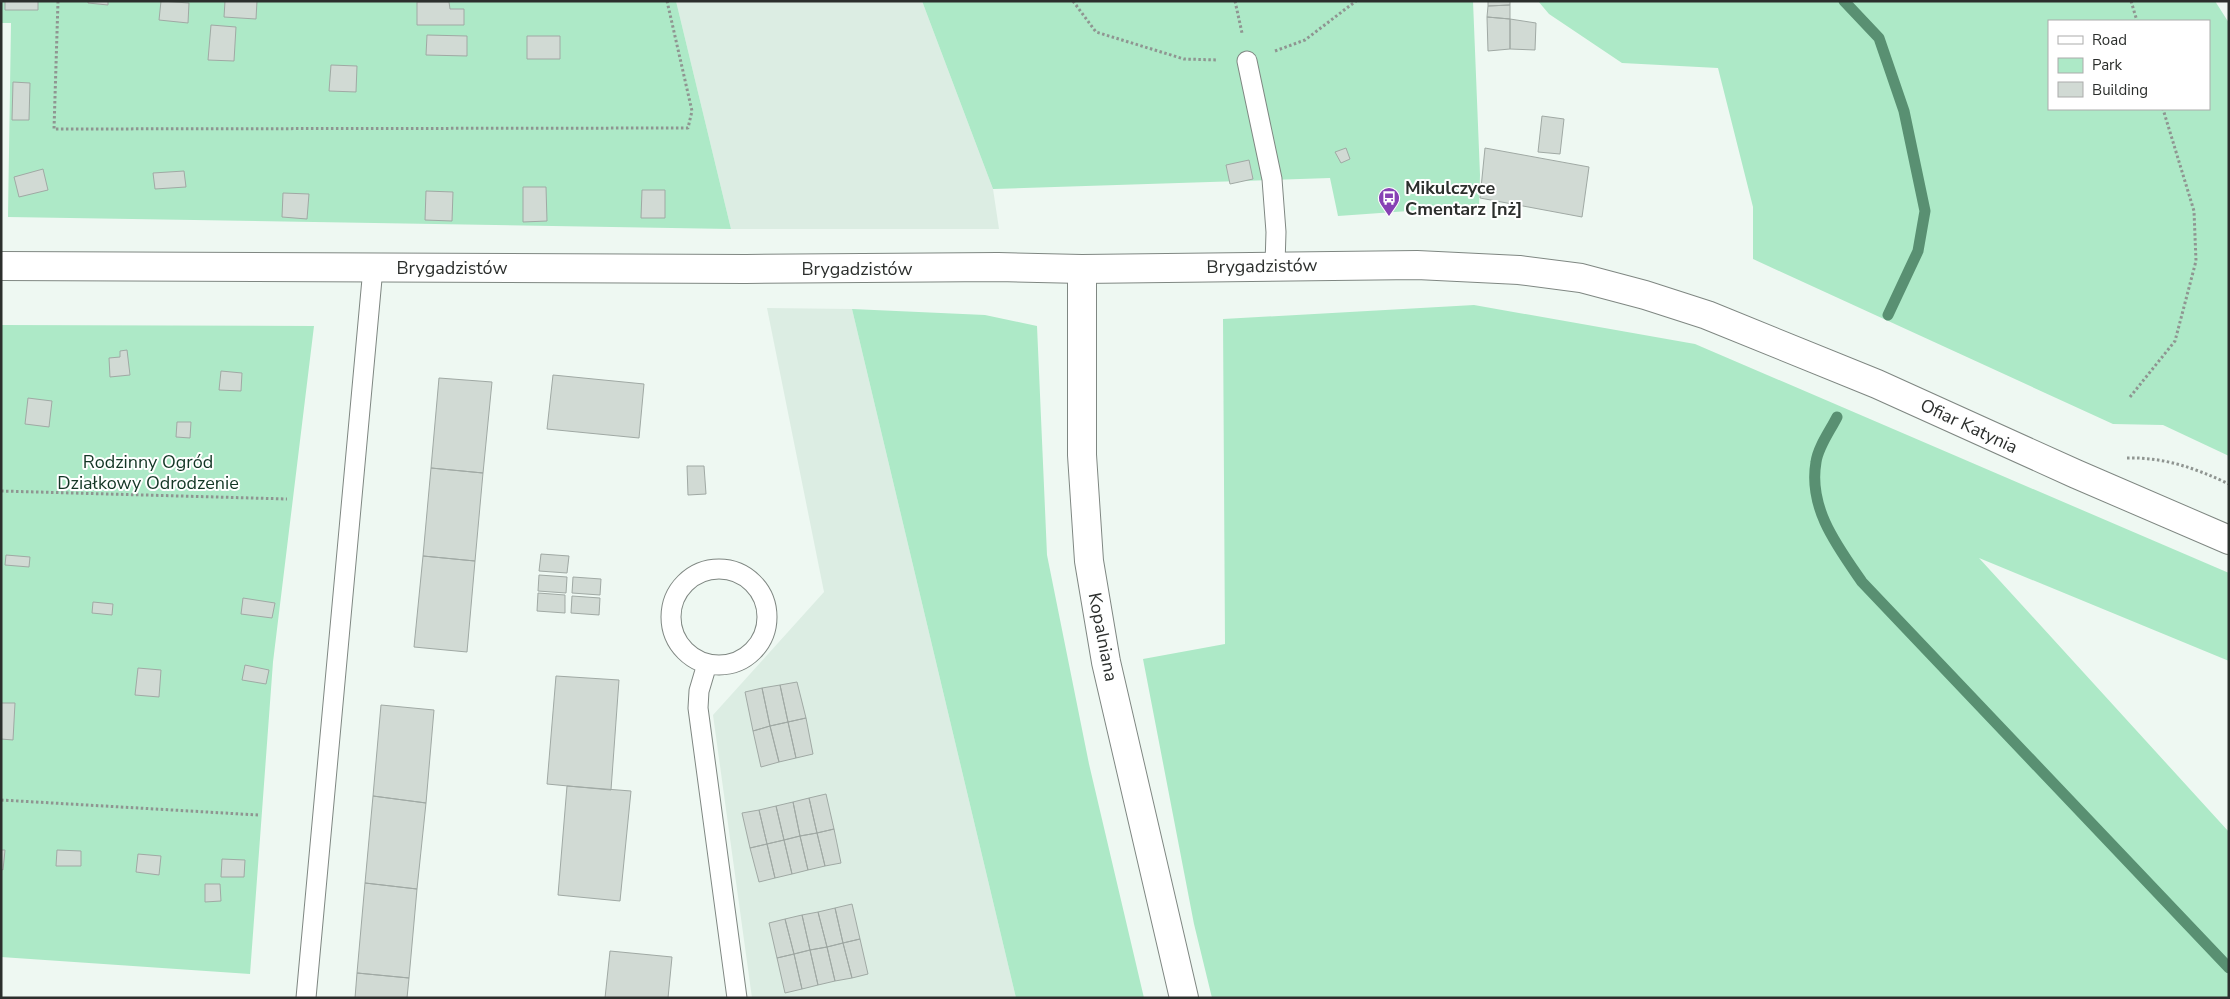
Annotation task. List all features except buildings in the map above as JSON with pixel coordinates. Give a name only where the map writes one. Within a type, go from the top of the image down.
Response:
[{"type":"street","name":"Brygadzistów","points":[[1,266],[1082,269],[1275,265],[1417,265],[1519,270],[1581,278],[1645,294],[1708,315]]},
{"type":"street","name":"Kopalniana","points":[[1082,269],[1082,455],[1089,561],[1106,662],[1184,998]]},
{"type":"street","name":"Ofiar Katynia","points":[[1708,315],[1877,384],[2076,474],[2229,540]]},
{"type":"lane","points":[[1248,61],[1272,179],[1276,232],[1275,265]]},
{"type":"lane","points":[[306,998],[373,268]]},
{"type":"lane","points":[[731,569],[757,586],[768,614],[760,643],[737,663],[707,664],[681,648],[670,620],[678,590],[701,571],[731,569]]},
{"type":"lane","points":[[707,664],[699,691],[698,708],[737,998]]},
{"type":"path","points":[[58,1],[54,128],[688,128],[692,111],[666,1]]},
{"type":"path","points":[[1074,1],[1096,32],[1184,59],[1248,61],[1305,40],[1356,1]]},
{"type":"path","points":[[2131,1],[2137,20]]},
{"type":"path","points":[[2130,397],[2175,341],[2196,261],[2194,211],[2163,110]]},
{"type":"path","points":[[2124,458],[2172,462],[2202,471],[2229,484]]},
{"type":"path","points":[[1,491],[287,499]]},
{"type":"path","points":[[1,800],[258,815]]},
{"type":"shaded area","points":[[676,1],[922,1],[993,189],[999,229],[731,229]]},
{"type":"shaded area","points":[[767,308],[852,309],[1016,998],[752,998],[713,715],[824,592]]},
{"type":"green space","points":[[1,1],[676,1],[731,229],[8,217],[11,23],[1,23]]},
{"type":"green space","points":[[922,1],[1473,1],[1480,175],[1479,206],[1338,216],[1330,178],[993,189]]},
{"type":"green space","points":[[1538,1],[2215,1],[2229,23],[2229,456],[2163,425],[2113,424],[1753,259],[1753,207],[1718,68],[1622,63],[1549,14]]},
{"type":"green space","points":[[1474,305],[1695,344],[2229,573],[2229,661],[1979,558],[2229,832],[2229,998],[1212,998],[1194,924],[1143,659],[1225,644],[1223,319]]},
{"type":"green space","points":[[852,309],[985,315],[1037,326],[1047,555],[1089,764],[1144,998],[1016,998]]},
{"type":"green space","name":"Rodzinny Ogród Działkowy Odrodzenie","points":[[1,325],[314,326],[273,662],[250,974],[1,957]]},
{"type":"waterway","points":[[1844,1],[1879,38],[1904,111],[1925,211],[1918,251],[1888,315]]},
{"type":"waterway","points":[[1837,417],[1817,456],[1816,495],[1820,511],[1834,540],[1862,582],[2229,968]]},
{"type":"place","name":"Mikulczyce Cmentarz [nż]","points":[[1389,217]]}]
